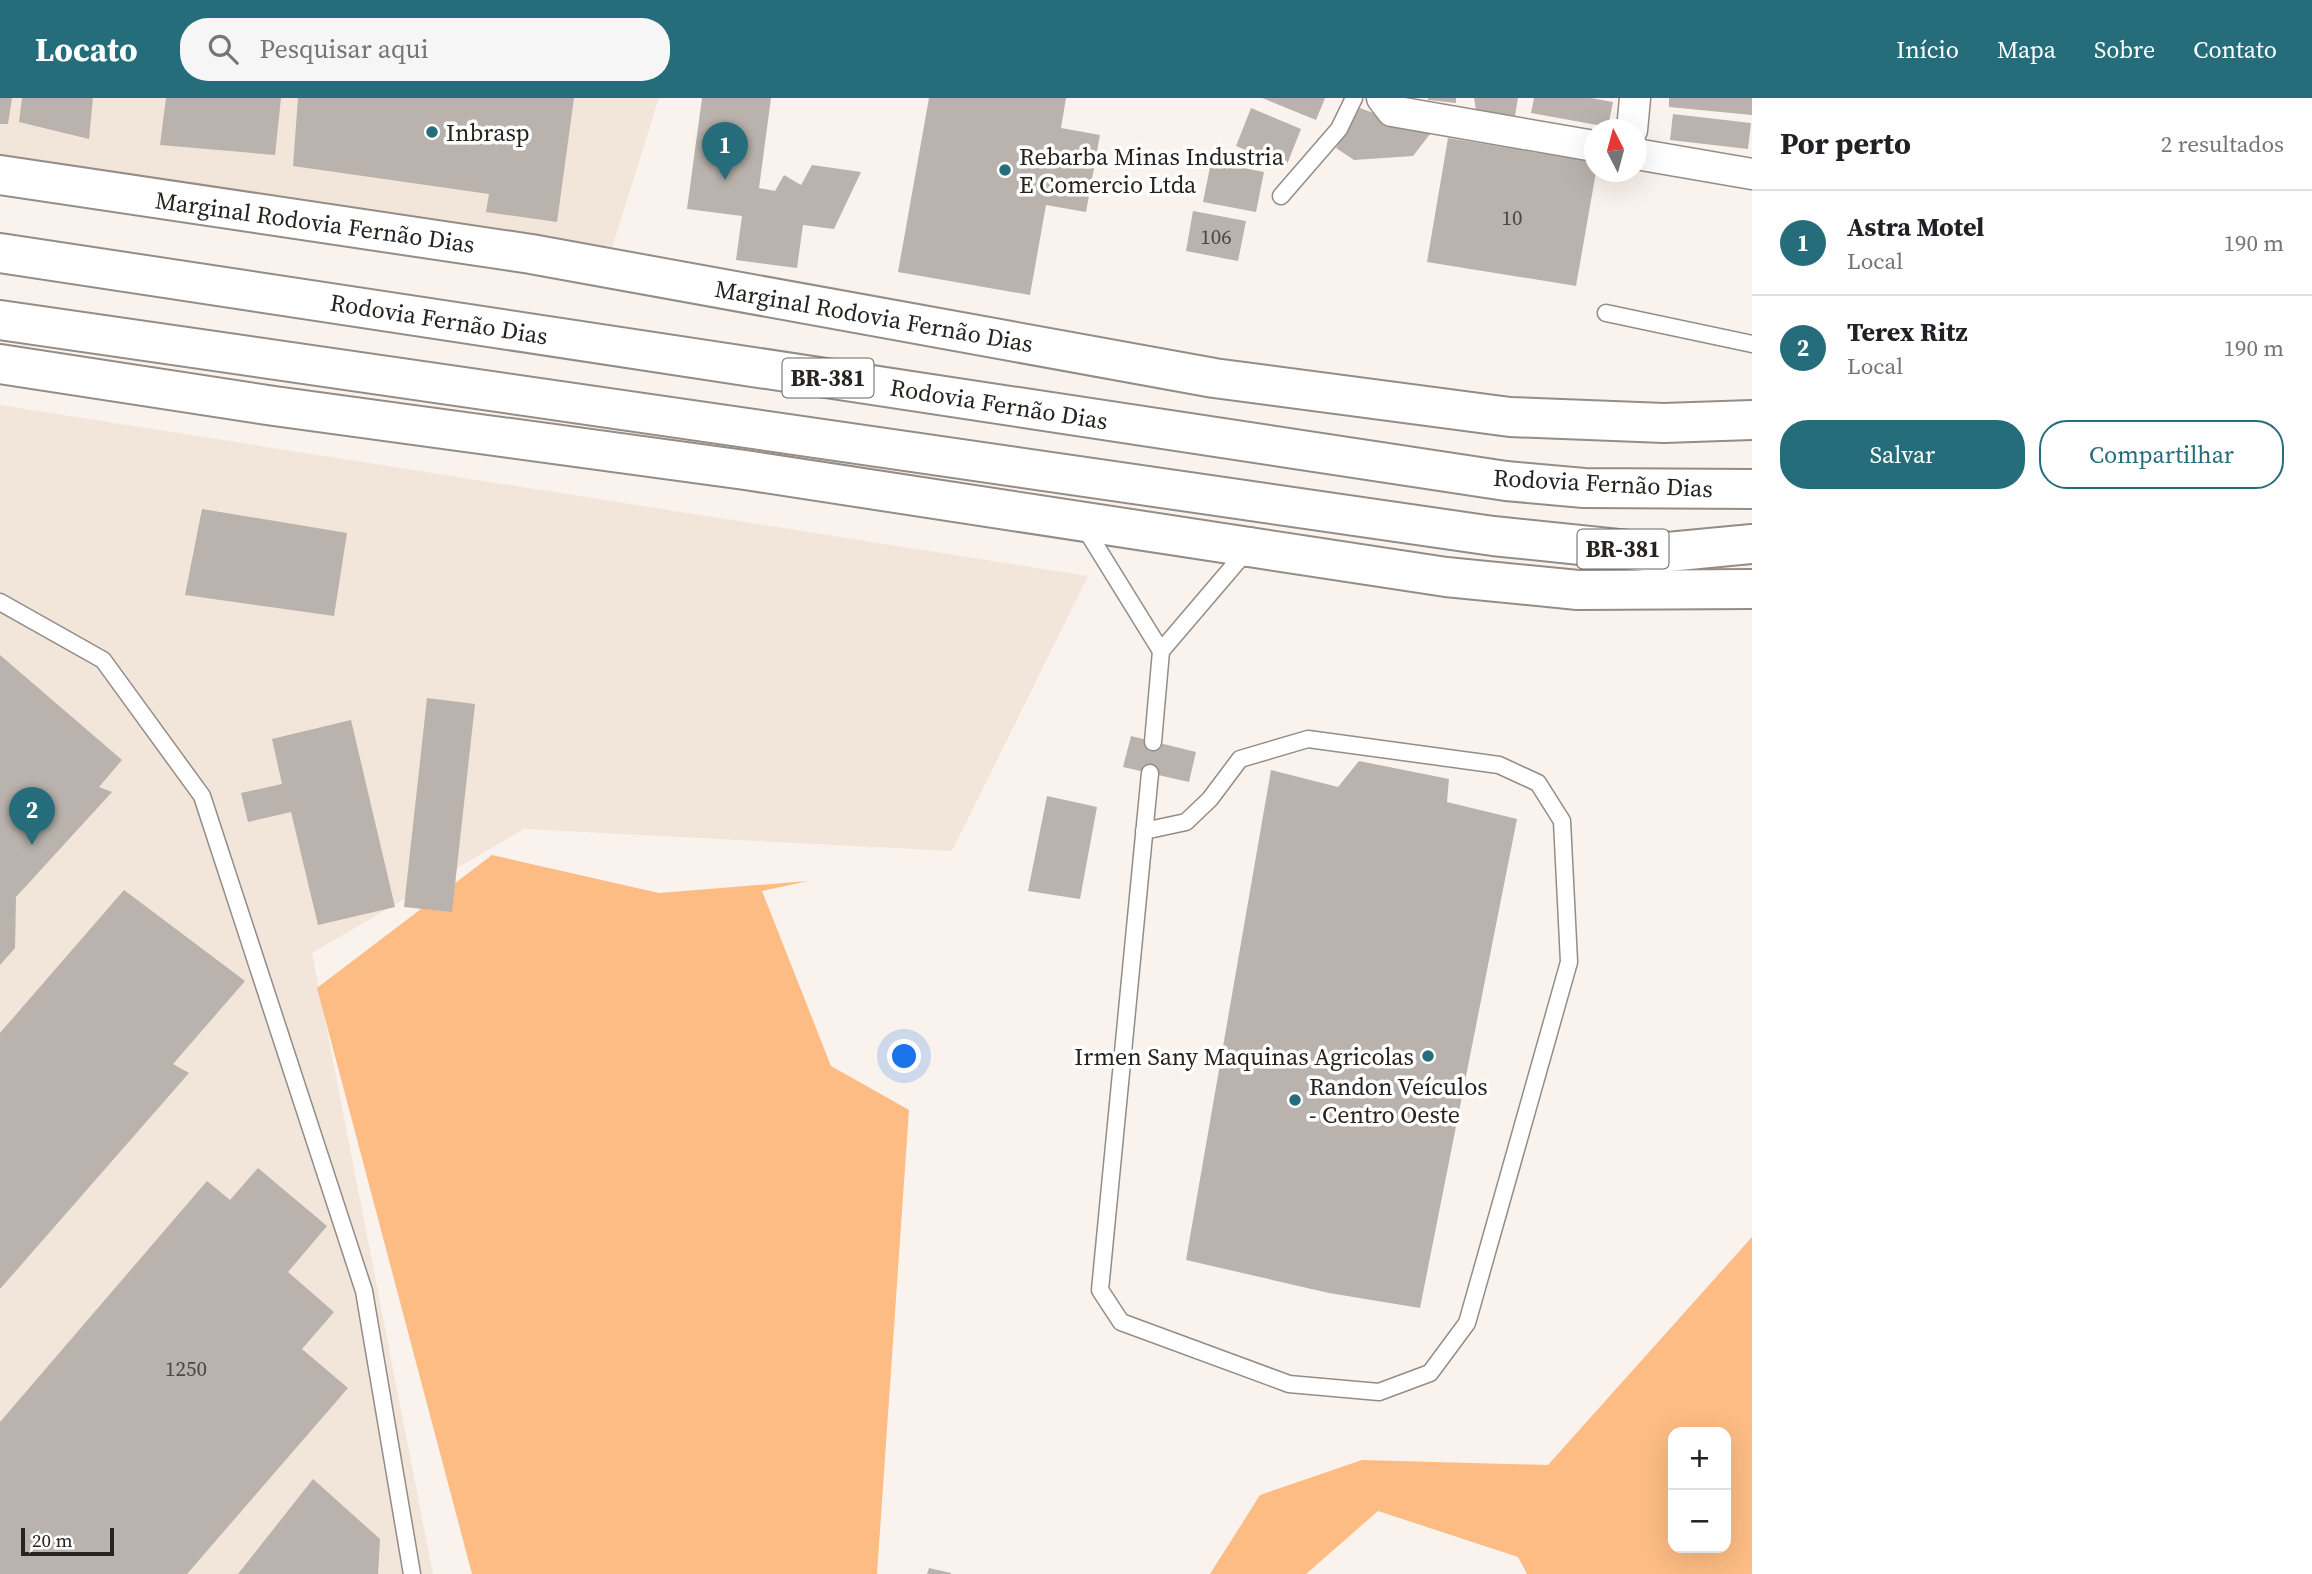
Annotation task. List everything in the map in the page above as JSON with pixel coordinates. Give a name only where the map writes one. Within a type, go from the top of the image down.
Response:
[{"type":"main road","name":"Marginal Rodovia Fernão Dias","points":[[0,175],[531,254],[1214,378],[1510,417],[1664,424],[1752,420]]},
{"type":"main road","name":"Rodovia Fernão Dias","points":[[0,253],[1506,481],[1584,488],[1752,489]]},
{"type":"main road","name":"BR-381","points":[[0,320],[1493,536],[1657,553],[1752,544]]},
{"type":"main road","points":[[0,364],[274,406],[745,470],[1446,578],[1578,590],[1752,589]]},
{"type":"street","points":[[1382,98],[1392,111],[1584,144]]},
{"type":"street","points":[[1633,119],[1635,98]]},
{"type":"street","points":[[1647,156],[1752,174]]},
{"type":"lane","points":[[1281,196],[1339,129],[1354,98]]},
{"type":"lane","points":[[1606,313],[1752,344]]},
{"type":"lane","points":[[1082,523],[1161,651]]},
{"type":"lane","points":[[1153,742],[1161,651],[1249,547]]},
{"type":"lane","points":[[0,602],[103,660],[202,796],[364,1291],[412,1574]]},
{"type":"lane","points":[[1144,831],[1186,822],[1210,799],[1240,759],[1308,739],[1499,765],[1538,783],[1562,821],[1569,962],[1467,1323],[1430,1373],[1379,1392],[1289,1384],[1121,1322],[1100,1290],[1144,831],[1150,773]]},
{"type":"shaded area","points":[[0,98],[659,98],[610,254],[0,162]]},
{"type":"shaded area","points":[[0,405],[1088,576],[952,851],[524,829],[312,953],[433,1574],[0,1574]]},
{"type":"shaded area","points":[[492,855],[659,893],[808,881],[762,891],[831,1066],[909,1110],[877,1574],[472,1574],[317,988]]},
{"type":"shaded area","points":[[1752,1237],[1752,1574],[1527,1574],[1518,1557],[1378,1511],[1306,1574],[1210,1574],[1260,1495],[1362,1460],[1548,1465]]},
{"type":"building","points":[[0,98],[12,98],[8,124],[0,124]]},
{"type":"building","points":[[22,98],[93,98],[89,139],[19,122]]},
{"type":"building","points":[[166,98],[281,98],[275,155],[160,145]]},
{"type":"building","name":"Inbrasp","points":[[298,98],[574,98],[557,222],[486,212],[489,194],[293,166]]},
{"type":"building","points":[[702,98],[771,98],[759,188],[775,191],[784,175],[801,185],[812,165],[861,172],[834,229],[803,225],[797,268],[736,260],[742,216],[687,209]]},
{"type":"building","name":"Rebarba Minas Industria E Comercio Ltda","points":[[929,98],[1066,98],[1061,128],[1100,135],[1086,212],[1046,205],[1030,295],[898,272]]},
{"type":"building","points":[[1262,98],[1325,98],[1316,120]]},
{"type":"building","points":[[1456,98],[1456,103],[1428,100]]},
{"type":"building","points":[[1474,98],[1518,98],[1515,116],[1476,110]]},
{"type":"building","points":[[1534,98],[1591,98],[1613,102],[1610,119],[1584,119],[1584,123],[1531,113]]},
{"type":"building","points":[[1669,98],[1752,98],[1752,115],[1669,107]]},
{"type":"building","points":[[1251,108],[1301,129],[1286,167],[1236,146]]},
{"type":"building","points":[[1360,108],[1430,134],[1413,156],[1354,160],[1336,148]]},
{"type":"building","points":[[1673,114],[1751,123],[1748,149],[1670,140]]},
{"type":"building","points":[[1448,138],[1584,160],[1584,182],[1594,182],[1576,286],[1427,262]]},
{"type":"building","points":[[1211,162],[1264,172],[1256,212],[1203,202]]},
{"type":"building","points":[[1193,211],[1246,221],[1238,261],[1186,251]]},
{"type":"building","points":[[202,509],[347,533],[334,616],[185,595]]},
{"type":"building","points":[[0,655],[122,760],[99,787],[112,792],[16,897],[15,948],[0,965]]},
{"type":"building","points":[[427,698],[475,704],[452,912],[404,907]]},
{"type":"building","points":[[351,720],[395,907],[318,925],[291,812],[248,822],[241,793],[282,784],[272,739]]},
{"type":"building","points":[[1131,736],[1196,752],[1189,782],[1123,767]]},
{"type":"building","name":"Randon Veículos - Centro Oeste","points":[[1359,761],[1449,779],[1447,802],[1517,819],[1420,1308],[1329,1293],[1186,1260],[1271,770],[1338,787]]},
{"type":"building","points":[[1047,796],[1097,807],[1080,899],[1028,891]]},
{"type":"building","points":[[124,890],[245,981],[173,1064],[189,1073],[0,1289],[0,1033]]},
{"type":"building","points":[[258,1168],[327,1226],[288,1272],[334,1312],[302,1349],[348,1388],[187,1574],[0,1574],[0,1422],[207,1181],[230,1200]]},
{"type":"building","points":[[313,1479],[380,1539],[378,1574],[238,1574]]},
{"type":"building","points":[[929,1568],[951,1573],[951,1574],[927,1574]]},
{"type":"place","name":"Inbrasp","points":[[432,132]]},
{"type":"place","name":"Rebarba Minas Industria E Comercio Ltda","points":[[1005,170]]},
{"type":"place","name":"Astra Motel","points":[[725,180]]},
{"type":"place","name":"Terex Ritz","points":[[32,845]]},
{"type":"place","name":"Irmen Sany Maquinas Agricolas","points":[[1428,1056]]},
{"type":"place","name":"Randon Veículos - Centro Oeste","points":[[1295,1100]]}]
